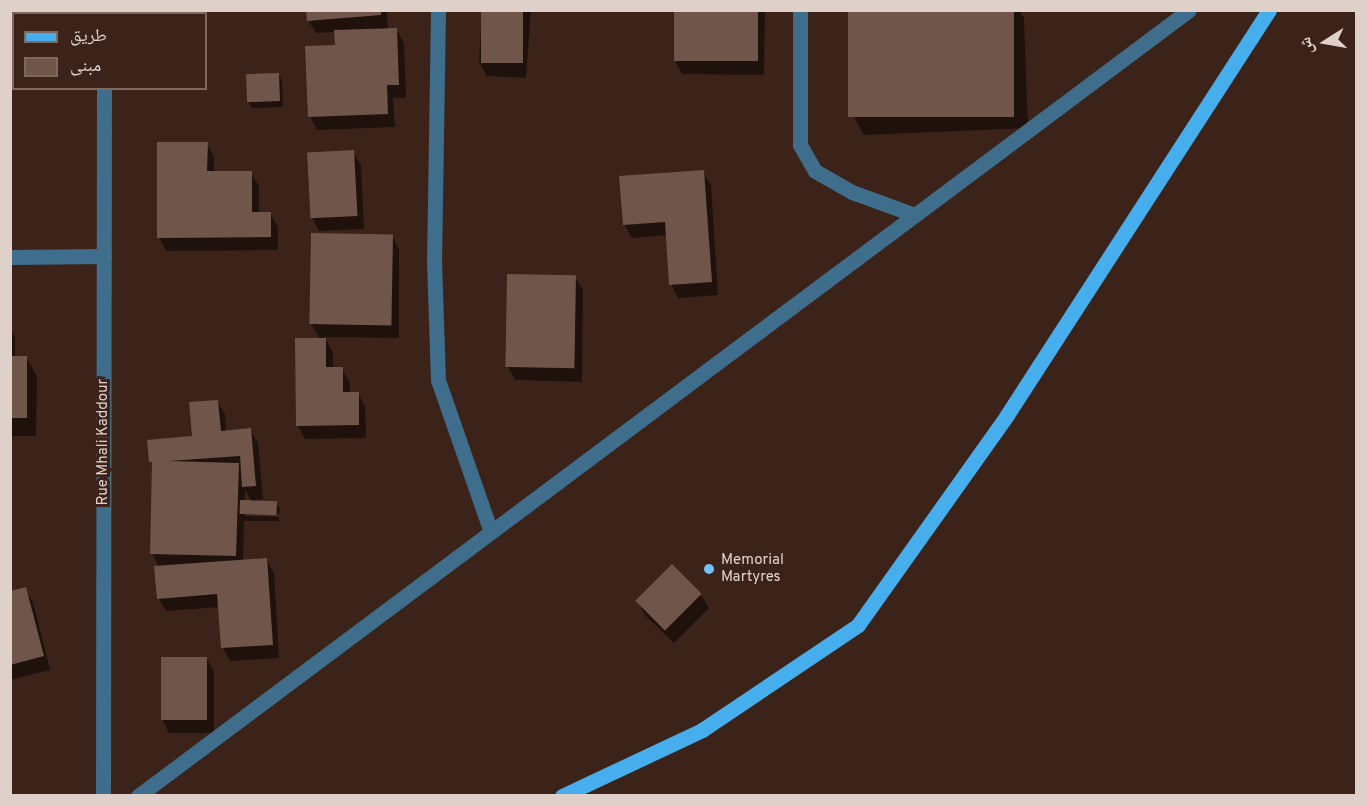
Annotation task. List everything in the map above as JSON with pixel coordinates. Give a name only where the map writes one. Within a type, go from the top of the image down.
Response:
[{"type":"main road","points":[[562,795],[702,730],[858,625],[1007,415],[1269,10]]},
{"type":"street","points":[[438,10],[434,260],[438,380],[491,532]]},
{"type":"street","points":[[800,10],[800,145],[815,171],[852,192],[915,215]]},
{"type":"street","points":[[138,795],[1189,10]]},
{"type":"street","name":"Rue Mhali Kaddour","points":[[103,795],[104,90]]},
{"type":"street","points":[[10,257],[104,256]]},
{"type":"building","points":[[306,10],[381,10],[381,15],[307,21]]},
{"type":"building","points":[[481,10],[523,10],[523,63],[481,63]]},
{"type":"building","points":[[674,10],[758,10],[758,61],[674,61]]},
{"type":"building","points":[[848,10],[1014,10],[1014,117],[848,117]]},
{"type":"building","points":[[397,28],[399,85],[387,85],[388,114],[308,117],[305,46],[335,45],[334,30]]},
{"type":"building","points":[[279,73],[280,101],[247,102],[246,74]]},
{"type":"building","points":[[157,142],[208,142],[207,171],[252,171],[252,212],[271,212],[271,237],[157,238]]},
{"type":"building","points":[[354,150],[357,216],[311,218],[307,152]]},
{"type":"building","points":[[704,170],[712,282],[669,285],[665,222],[623,225],[619,176]]},
{"type":"building","points":[[311,233],[393,234],[391,325],[309,324]]},
{"type":"building","points":[[507,274],[576,275],[574,368],[505,367]]},
{"type":"building","points":[[295,338],[326,338],[326,367],[343,367],[343,392],[359,392],[359,425],[296,426]]},
{"type":"building","points":[[10,356],[27,356],[27,418],[10,418]]},
{"type":"building","points":[[218,400],[221,431],[251,428],[256,486],[242,487],[240,456],[169,461],[239,463],[236,556],[150,554],[152,462],[149,462],[147,440],[192,436],[189,402]]},
{"type":"building","points":[[240,500],[277,501],[276,515],[240,514]]},
{"type":"building","points":[[267,558],[273,645],[221,648],[217,594],[157,599],[154,566]]},
{"type":"building","points":[[672,564],[702,594],[665,630],[635,601]]},
{"type":"building","points":[[26,587],[44,656],[10,665],[10,591]]},
{"type":"building","points":[[161,657],[207,657],[207,720],[161,720]]},
{"type":"place","name":"Memorial Martyres","points":[[709,569]]}]
